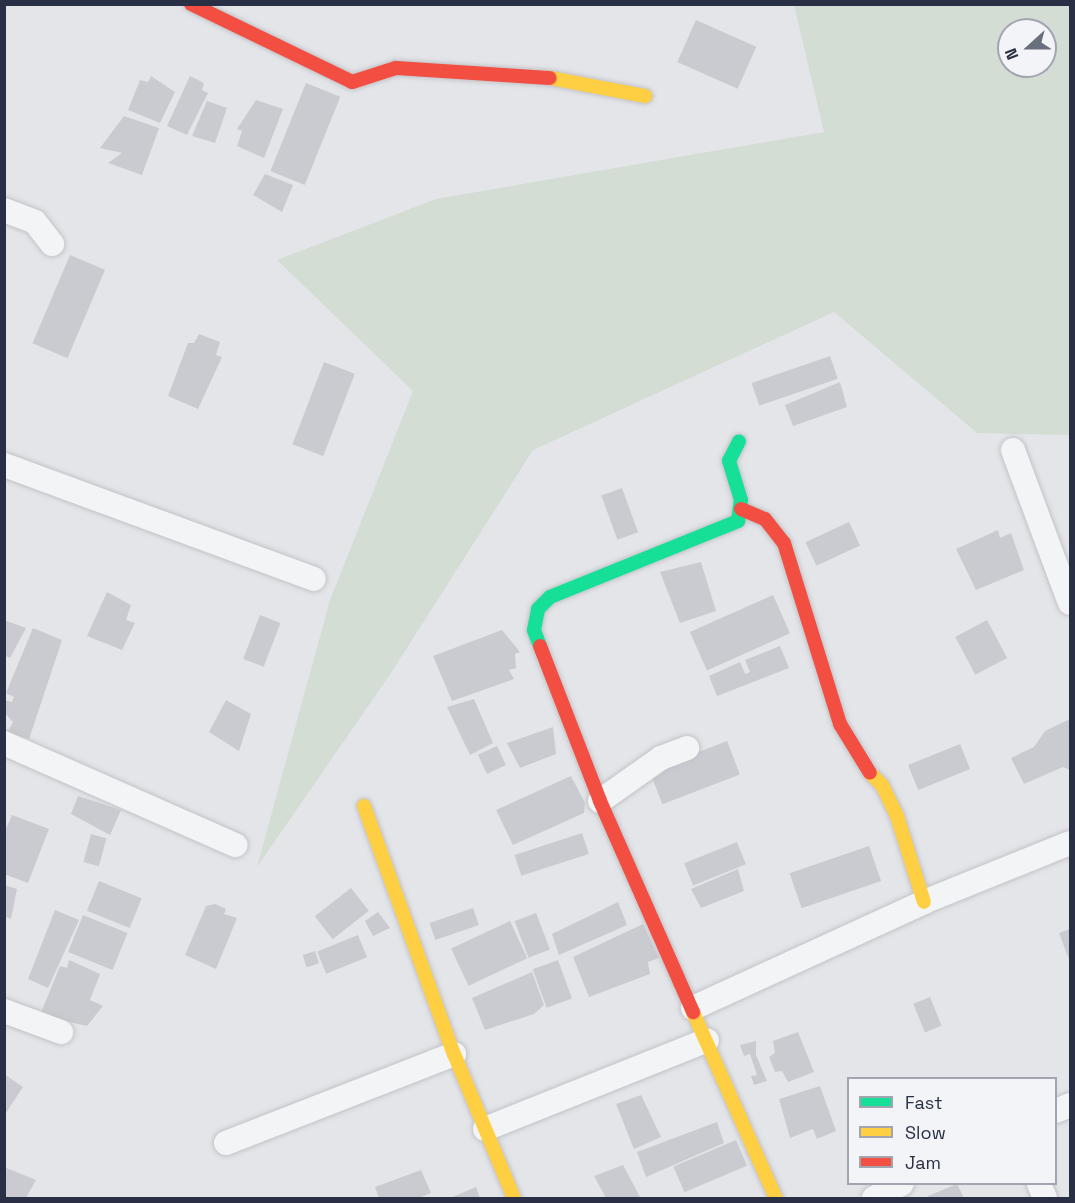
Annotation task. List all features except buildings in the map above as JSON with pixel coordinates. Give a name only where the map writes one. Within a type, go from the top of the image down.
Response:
[{"type":"street","points":[[191,4],[352,82],[396,68],[577,80],[645,96]]},
{"type":"street","points":[[4,210],[35,222],[52,244]]},
{"type":"street","points":[[739,441],[729,460],[741,509],[738,521],[725,529],[550,597],[538,609],[534,630],[539,650],[600,801],[776,1198]]},
{"type":"street","points":[[1013,450],[1071,603]]},
{"type":"street","points":[[4,465],[314,579]]},
{"type":"street","points":[[741,509],[765,519],[784,543],[840,724],[864,767],[882,785],[897,816],[924,902]]},
{"type":"street","points":[[4,743],[235,845]]},
{"type":"street","points":[[600,801],[661,758],[687,748]]},
{"type":"street","points":[[364,806],[454,1054],[514,1198]]},
{"type":"street","points":[[693,1008],[924,902],[1071,843]]},
{"type":"street","points":[[4,1011],[61,1032]]},
{"type":"street","points":[[485,1129],[707,1040]]},
{"type":"street","points":[[226,1143],[454,1054]]},
{"type":"street","points":[[1057,1111],[1071,1105]]},
{"type":"street","points":[[874,1198],[900,1185]]},
{"type":"shaded area","points":[[794,5],[1070,5],[1070,435],[977,433],[834,312],[533,450],[391,673],[257,867],[330,600],[413,391],[277,260],[436,199],[824,132]]},
{"type":"traffic: fast","points":[[540,646],[534,630],[538,609],[550,597],[738,521],[741,500],[729,461],[739,441]]},
{"type":"traffic: slow","points":[[550,78],[645,96]]},
{"type":"traffic: slow","points":[[870,773],[882,785],[897,816],[924,902]]},
{"type":"traffic: slow","points":[[364,806],[454,1054],[514,1198]]},
{"type":"traffic: slow","points":[[693,1012],[776,1198]]},
{"type":"traffic: jam","points":[[191,4],[352,82],[396,68],[550,78]]},
{"type":"traffic: jam","points":[[741,509],[765,519],[784,543],[840,724],[870,773]]},
{"type":"traffic: jam","points":[[540,646],[600,801],[693,1012]]}]
